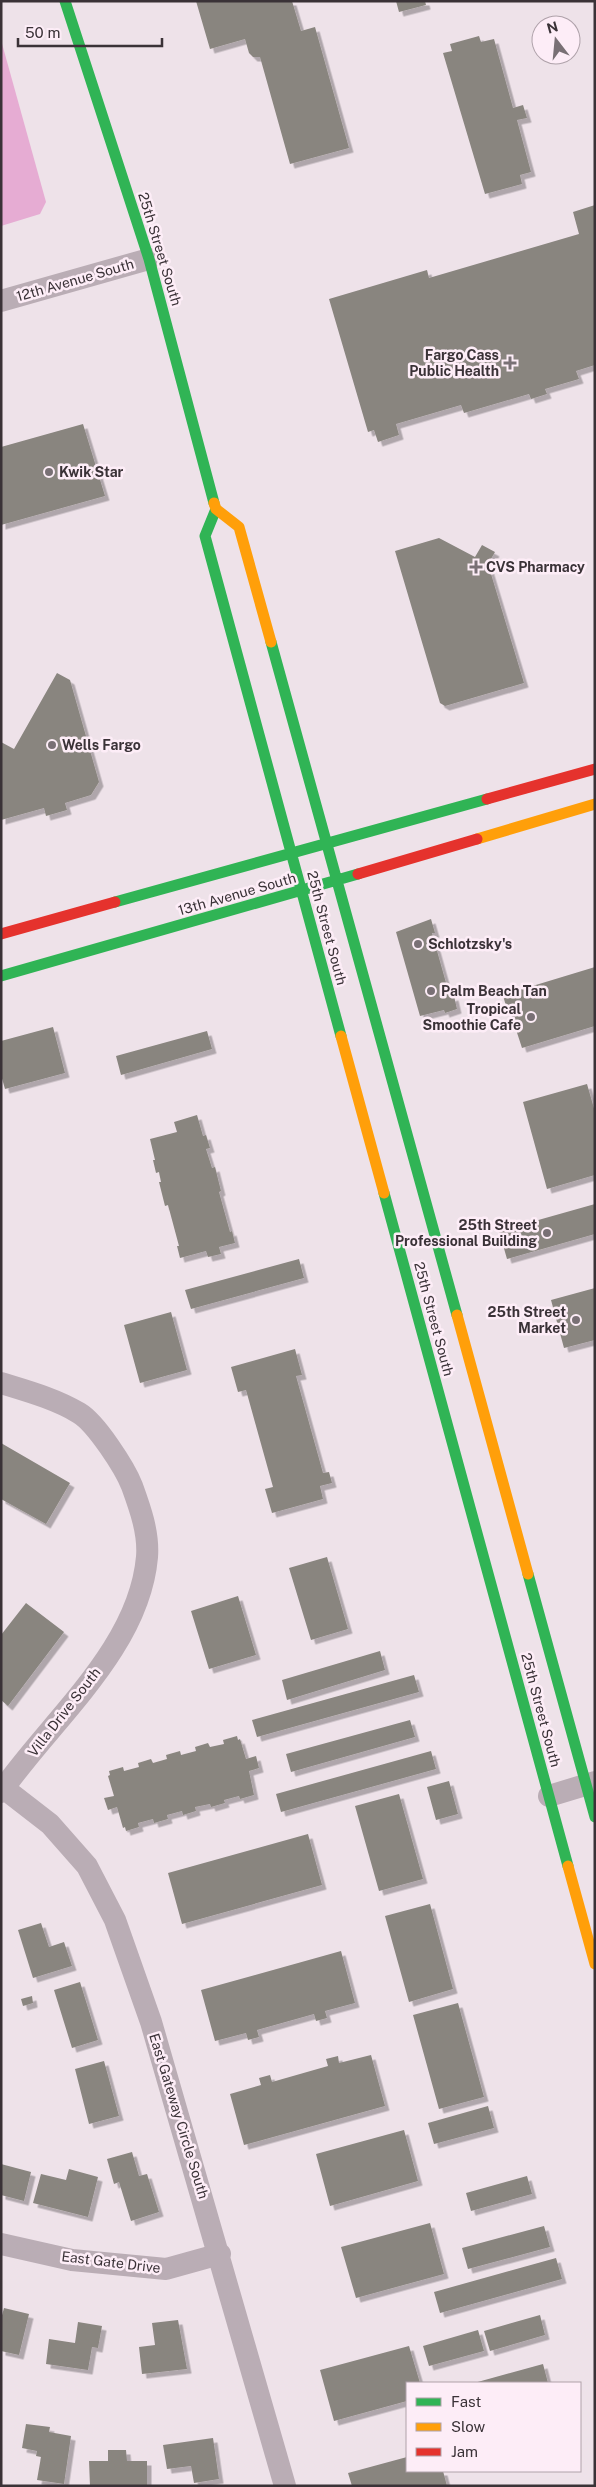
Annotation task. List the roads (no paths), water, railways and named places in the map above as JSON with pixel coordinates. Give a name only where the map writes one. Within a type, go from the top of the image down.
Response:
[{"type":"main road","name":"25th Street South","points":[[65,1],[149,259],[216,509],[239,527],[336,880],[590,1784],[595,1817]]},
{"type":"main road","name":"25th Street South","points":[[216,509],[205,536],[595,1964]]},
{"type":"main road","name":"13th Avenue South","points":[[1,934],[595,769]]},
{"type":"main road","name":"13th Avenue South","points":[[1,976],[595,804]]},
{"type":"street","name":"12th Avenue South","points":[[1,301],[149,259]]},
{"type":"street","name":"Villa Drive South","points":[[1,1383],[30,1392],[81,1414],[102,1438],[127,1474],[142,1514],[147,1555],[141,1592],[117,1640],[88,1686],[2,1789]]},
{"type":"street","points":[[549,1796],[590,1784]]},
{"type":"street","name":"East Gateway Circle South","points":[[2,1789],[50,1824],[87,1866],[115,1920],[151,2022],[220,2254],[285,2486]]},
{"type":"street","name":"East Gate Drive","points":[[1,2244],[72,2260],[166,2269],[220,2254]]},
{"type":"place","name":"Fargo Cass Public Health","points":[[510,363]]},
{"type":"place","name":"Kwik Star","points":[[49,472]]},
{"type":"place","name":"CVS Pharmacy","points":[[476,567]]},
{"type":"place","name":"Wells Fargo","points":[[52,745]]},
{"type":"place","name":"Schlotzsky's","points":[[418,944]]},
{"type":"place","name":"Palm Beach Tan","points":[[431,991]]},
{"type":"place","name":"Tropical Smoothie Cafe","points":[[531,1017]]},
{"type":"place","name":"25th Street Professional Building","points":[[547,1233]]},
{"type":"place","name":"25th Street Market","points":[[576,1320]]}]
